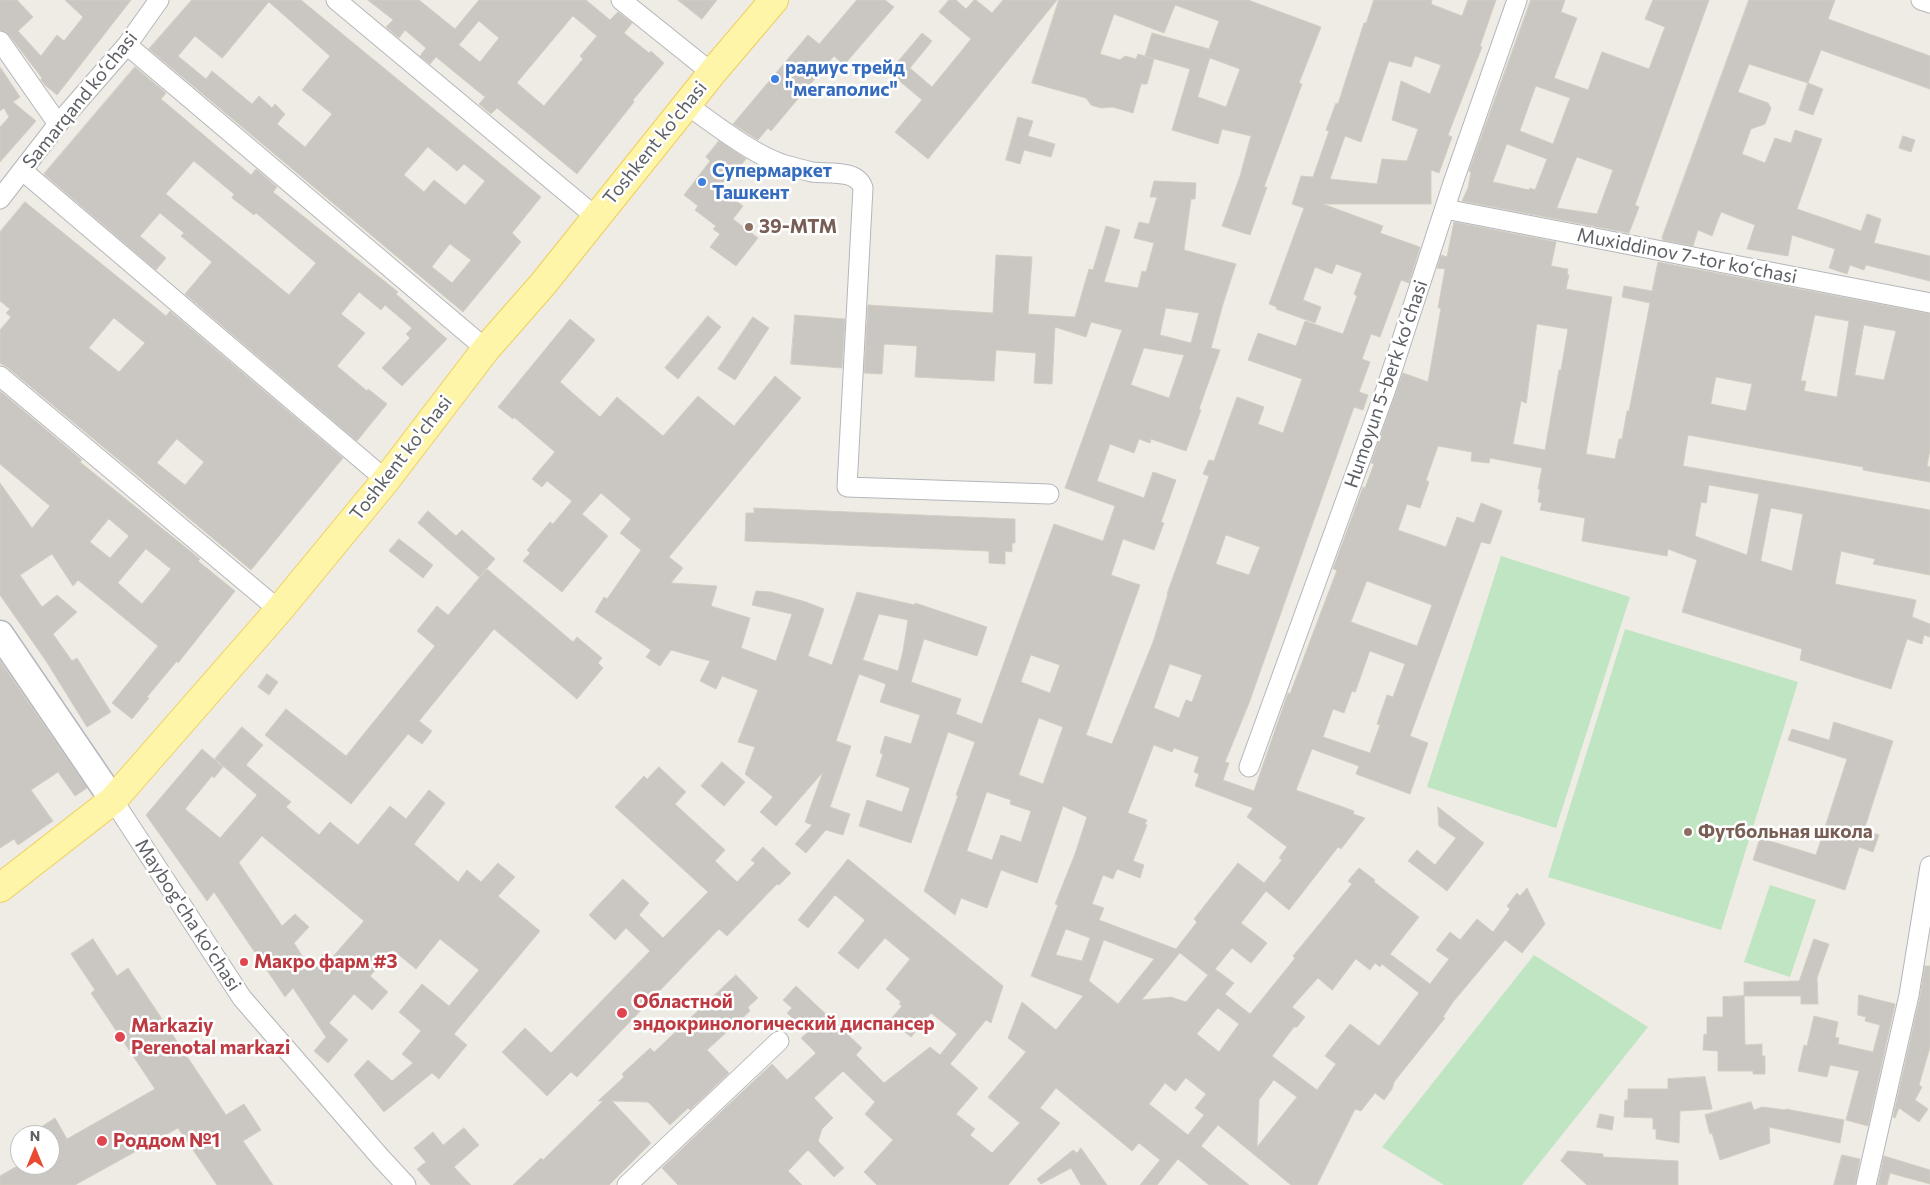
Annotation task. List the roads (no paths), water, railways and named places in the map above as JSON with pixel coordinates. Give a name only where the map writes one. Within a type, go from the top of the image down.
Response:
[{"type":"main road","name":"Toshkent ko'chasi","points":[[0,888],[113,800],[279,610],[386,480],[486,349],[542,284],[686,104],[774,0]]},
{"type":"street","name":"Samarqand ko‘chasi","points":[[0,199],[58,124],[127,45],[159,0]]},
{"type":"street","points":[[336,0],[596,218]]},
{"type":"street","points":[[621,0],[712,73]]},
{"type":"street","name":"Humoyun 5-berk koʻchasi","points":[[1249,767],[1386,389],[1516,0]]},
{"type":"street","points":[[1921,0],[1930,3]]},
{"type":"street","points":[[0,41],[58,124]]},
{"type":"street","points":[[127,45],[486,349]]},
{"type":"street","points":[[686,104],[772,161],[812,172],[847,175],[862,182],[847,488],[1049,494]]},
{"type":"street","points":[[23,171],[386,480]]},
{"type":"street","name":"Muxiddinov 7-tor koʻchasi","points":[[1445,209],[1930,303]]},
{"type":"street","points":[[0,376],[279,610]]},
{"type":"street","points":[[0,634],[113,800]]},
{"type":"street","name":"Maybog'cha ko'chasi","points":[[113,800],[242,998],[406,1185]]},
{"type":"street","points":[[1866,1185],[1910,995],[1930,866]]},
{"type":"street","points":[[626,1185],[779,1041]]},
{"type":"place","name":"радиус трейд \"мегаполис\"","points":[[775,79]]},
{"type":"place","name":"Супермаркет Ташкент","points":[[702,182]]},
{"type":"place","name":"39-MTM","points":[[749,227]]},
{"type":"place","name":"Футбольная школа","points":[[1688,832]]},
{"type":"place","name":"Макро фарм #3","points":[[244,962]]},
{"type":"place","name":"Областной эндокринологический диспансер","points":[[622,1013]]},
{"type":"place","name":"Markaziy Perenotal markazi","points":[[120,1037]]},
{"type":"place","name":"Роддом №1","points":[[102,1141]]}]
